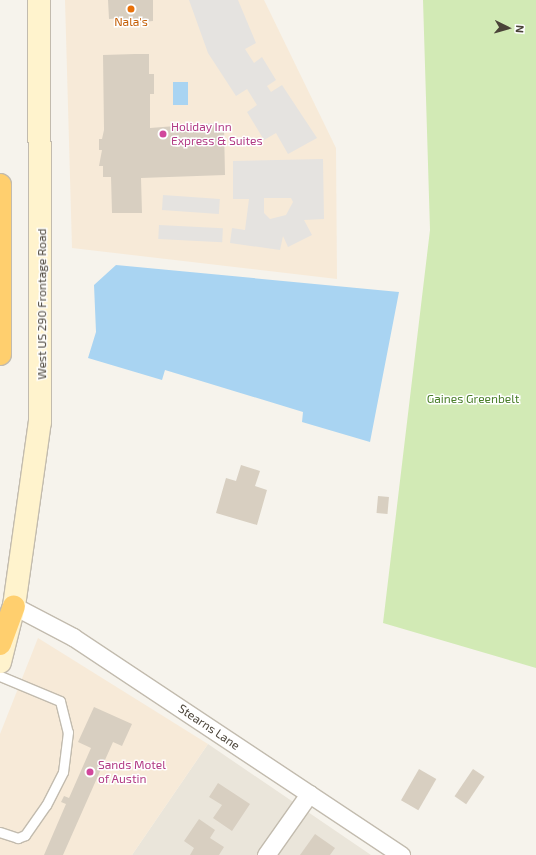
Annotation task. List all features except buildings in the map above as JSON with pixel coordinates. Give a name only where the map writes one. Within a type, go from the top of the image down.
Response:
[{"type":"highway","points":[[0,185],[0,354]]},
{"type":"highway","points":[[0,644],[14,606]]},
{"type":"main road","name":"West US 290 Frontage Road","points":[[0,662],[14,606],[40,422],[39,0]]},
{"type":"street","name":"Stearns Lane","points":[[14,606],[73,637],[401,855]]},
{"type":"street","points":[[266,855],[309,794]]},
{"type":"lane","points":[[0,676],[60,701],[68,732],[63,772],[42,811],[26,835],[18,838],[0,832]]},
{"type":"shaded area","points":[[65,0],[264,0],[336,148],[337,279],[72,248]]},
{"type":"shaded area","points":[[189,0],[238,0],[256,43],[245,49],[254,63],[262,57],[276,80],[267,86],[271,92],[282,85],[317,138],[288,154],[276,133],[264,140],[247,112],[257,105],[247,89],[236,96],[208,53]]},
{"type":"shaded area","points":[[323,159],[324,219],[304,220],[312,235],[288,247],[283,236],[280,250],[230,243],[232,228],[245,230],[249,199],[233,199],[233,161]],"holes":[[[264,198],[291,198],[293,202],[286,215],[270,219],[264,213]]]},
{"type":"shaded area","points":[[163,195],[220,199],[219,214],[162,210]]},
{"type":"shaded area","points":[[159,225],[223,228],[222,242],[158,239]]},
{"type":"shaded area","points":[[38,638],[208,744],[132,855],[0,855],[0,734]]},
{"type":"shaded area","points":[[208,744],[371,855],[132,855]]},
{"type":"green space","name":"Gaines Greenbelt","points":[[423,0],[536,0],[536,668],[383,623],[430,230]]},
{"type":"water","points":[[173,82],[188,82],[188,105],[173,105]]},
{"type":"water","points":[[116,265],[399,292],[370,442],[302,422],[303,412],[165,370],[162,380],[88,358],[96,332],[94,285]]},
{"type":"place","name":"Nala's","points":[[131,9]]},
{"type":"place","name":"Holiday Inn Express & Suites","points":[[163,134]]},
{"type":"place","name":"Sands Motel of Austin","points":[[90,772]]}]
